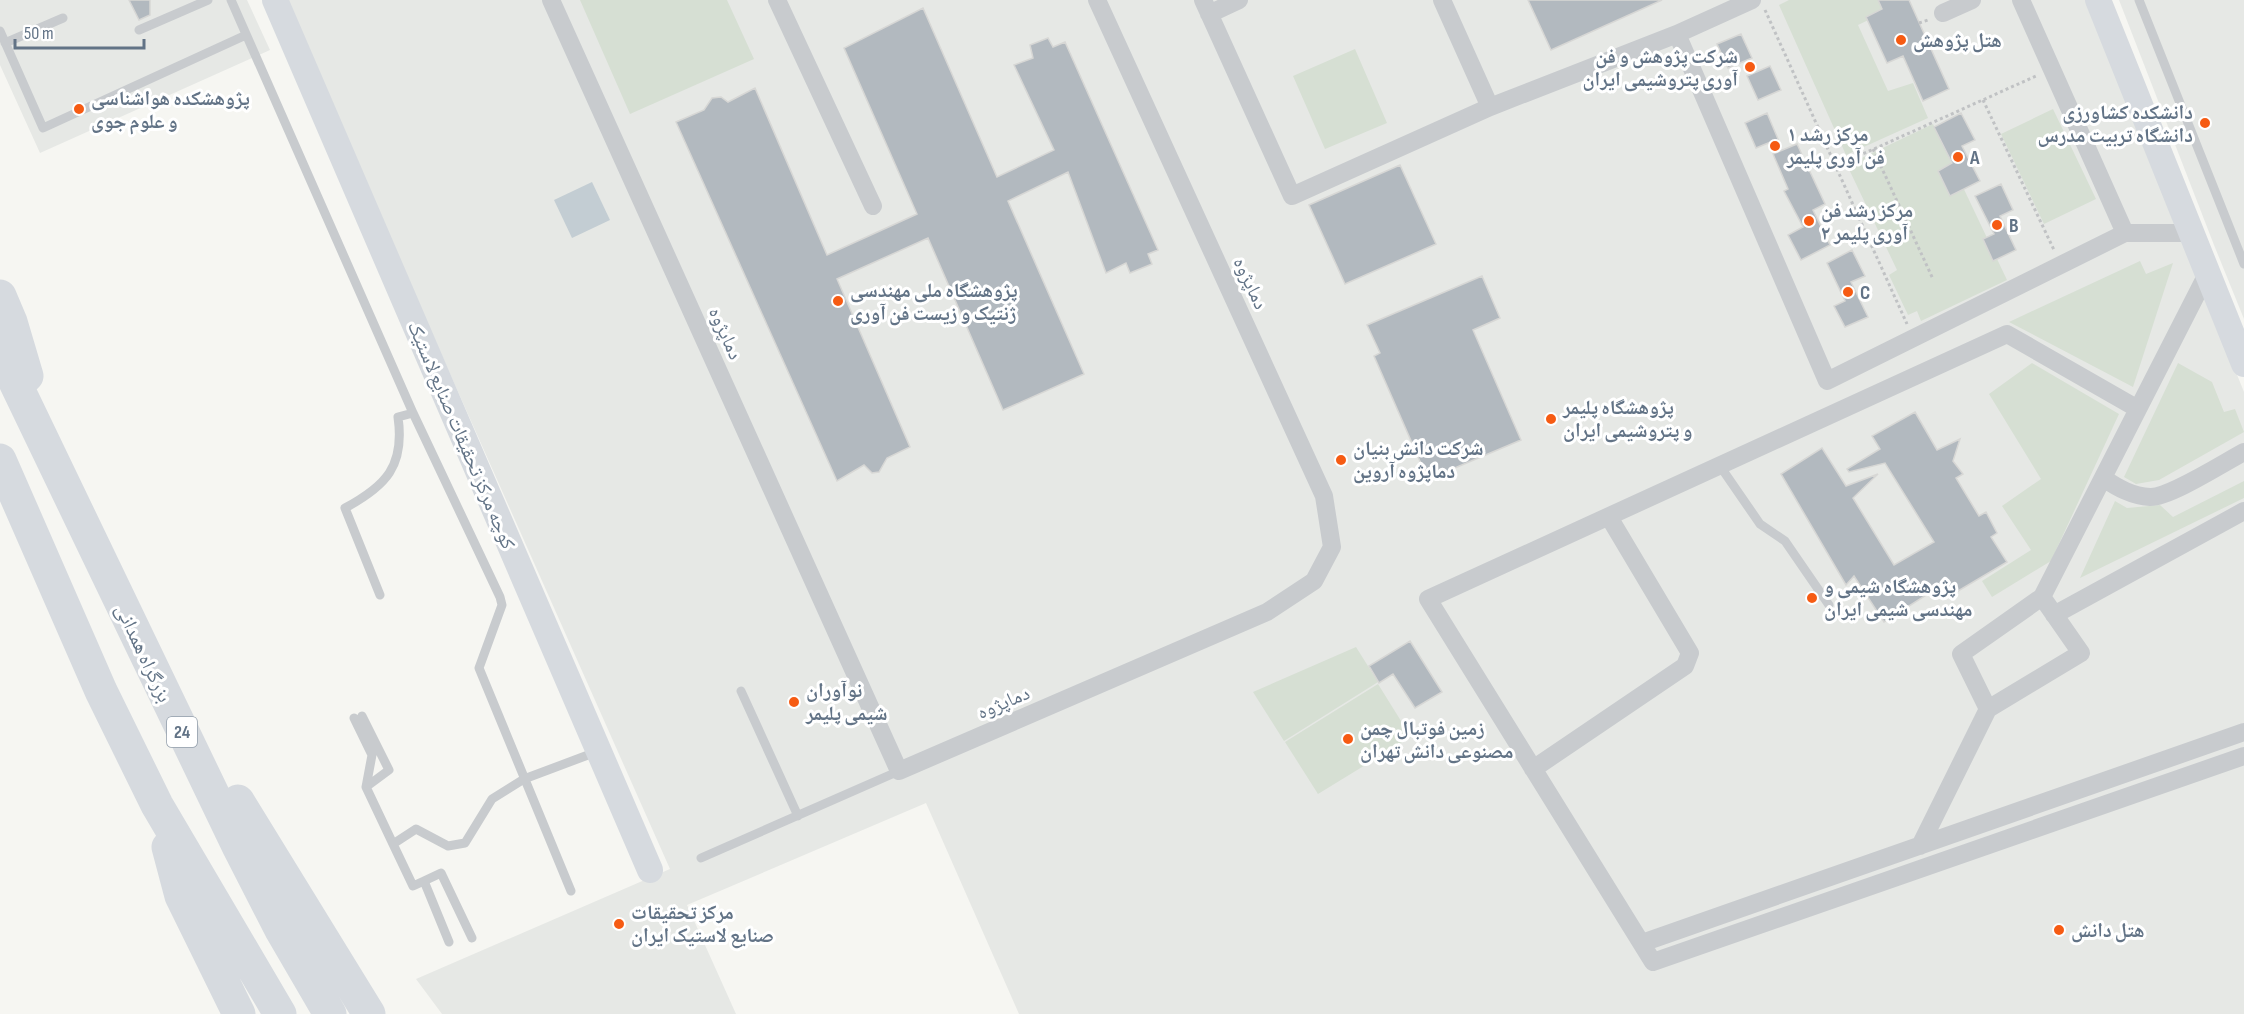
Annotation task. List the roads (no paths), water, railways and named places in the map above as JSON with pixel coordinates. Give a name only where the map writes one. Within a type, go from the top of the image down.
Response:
[{"type":"highway","points":[[0,296],[11,322],[47,444]]},
{"type":"highway","name":"بزرگراه همدانی","points":[[0,351],[47,444],[239,848],[281,930],[330,1014]]},
{"type":"highway","points":[[4,472],[101,691],[157,805],[280,1014]]},
{"type":"highway","points":[[125,612],[192,718],[273,862],[369,1014]]},
{"type":"highway","points":[[157,805],[181,896],[239,1014]]},
{"type":"street","name":"کوچه مرکز تحقیقات صنایع لاستیک","points":[[275,0],[650,870]]},
{"type":"street","name":"دماپژوه","points":[[551,0],[899,771],[1267,612],[1314,581],[1332,547],[1324,496],[1097,0]]},
{"type":"street","points":[[777,0],[873,206]]},
{"type":"street","points":[[1239,0],[1206,7],[1292,195],[1490,107],[1677,34],[1752,0]]},
{"type":"street","points":[[1442,0],[1490,107]]},
{"type":"street","points":[[1935,17],[1972,0]]},
{"type":"street","points":[[2021,0],[2125,232]]},
{"type":"street","points":[[2098,0],[2244,364]]},
{"type":"street","points":[[1677,34],[1827,381],[2125,232],[2192,233]]},
{"type":"street","points":[[1988,710],[1961,654],[2042,597],[2208,272]]},
{"type":"street","points":[[2138,409],[2007,334],[1428,599],[1653,962],[2244,756]]},
{"type":"street","points":[[2103,478],[2124,492],[2153,498],[2177,489],[2244,452]]},
{"type":"street","points":[[2054,615],[2244,511]]},
{"type":"street","points":[[1533,769],[1685,666],[1690,653],[1609,517]]},
{"type":"street","points":[[1920,846],[1988,710],[2081,653],[2042,597]]},
{"type":"street","points":[[1642,944],[2244,732]]},
{"type":"lane","points":[[139,30],[208,0]]},
{"type":"lane","points":[[231,0],[413,413],[502,605],[479,668],[571,891]]},
{"type":"lane","points":[[2139,0],[2244,264]]},
{"type":"lane","points":[[5,43],[63,18]]},
{"type":"lane","points":[[0,32],[43,128],[246,36]]},
{"type":"lane","points":[[380,596],[345,508],[372,494],[395,468],[401,440],[398,417],[413,413]]},
{"type":"lane","points":[[1720,466],[1760,524],[1785,541],[1829,605]]},
{"type":"lane","points":[[741,691],[798,816]]},
{"type":"lane","points":[[366,787],[389,770],[358,717],[372,755],[366,787],[413,886],[441,873],[472,938]]},
{"type":"lane","points":[[393,844],[416,829],[448,846],[465,843],[492,799],[524,779],[598,751]]},
{"type":"lane","points":[[701,858],[899,771]]},
{"type":"lane","points":[[424,881],[449,942]]},
{"type":"place","name":"هتل پژوهش","points":[[1901,40]]},
{"type":"place","name":"شرکت پژوهش و فن آوری پتروشیمی ایران","points":[[1750,67]]},
{"type":"place","name":"پژوهشکده هواشناسی و علوم جوی","points":[[79,109]]},
{"type":"place","name":"دانشکده کشاورزی دانشگاه تربیت مدرس","points":[[2205,123]]},
{"type":"place","name":"۱ مرکز رشد فن آوری پلیمر","points":[[1775,146]]},
{"type":"place","name":"A","points":[[1958,157]]},
{"type":"place","name":"مرکز رشد فن آوری پلیمر ۲","points":[[1809,221]]},
{"type":"place","name":"B","points":[[1997,225]]},
{"type":"place","name":"C","points":[[1848,292]]},
{"type":"place","name":"پژوهشگاه ملی مهندسی ژنتیک و زیست فن آوری","points":[[838,301]]},
{"type":"place","name":"پژوهشگاه پلیمر و پتروشیمی ایران","points":[[1551,419]]},
{"type":"place","name":"شرکت دانش بنیان دماپژوه آروین","points":[[1341,460]]},
{"type":"place","name":"پژوهشگاه شیمی و مهندسی شیمی ایران","points":[[1812,598]]},
{"type":"place","name":"نوآوران شیمی پلیمر","points":[[794,702]]},
{"type":"place","name":"زمین فوتبال چمن مصنوعی دانش تهران","points":[[1348,739]]},
{"type":"place","name":"مرکز تحقیقات صنایع لاستیک ایران","points":[[619,924]]},
{"type":"place","name":"هتل دانش","points":[[2059,930]]}]
